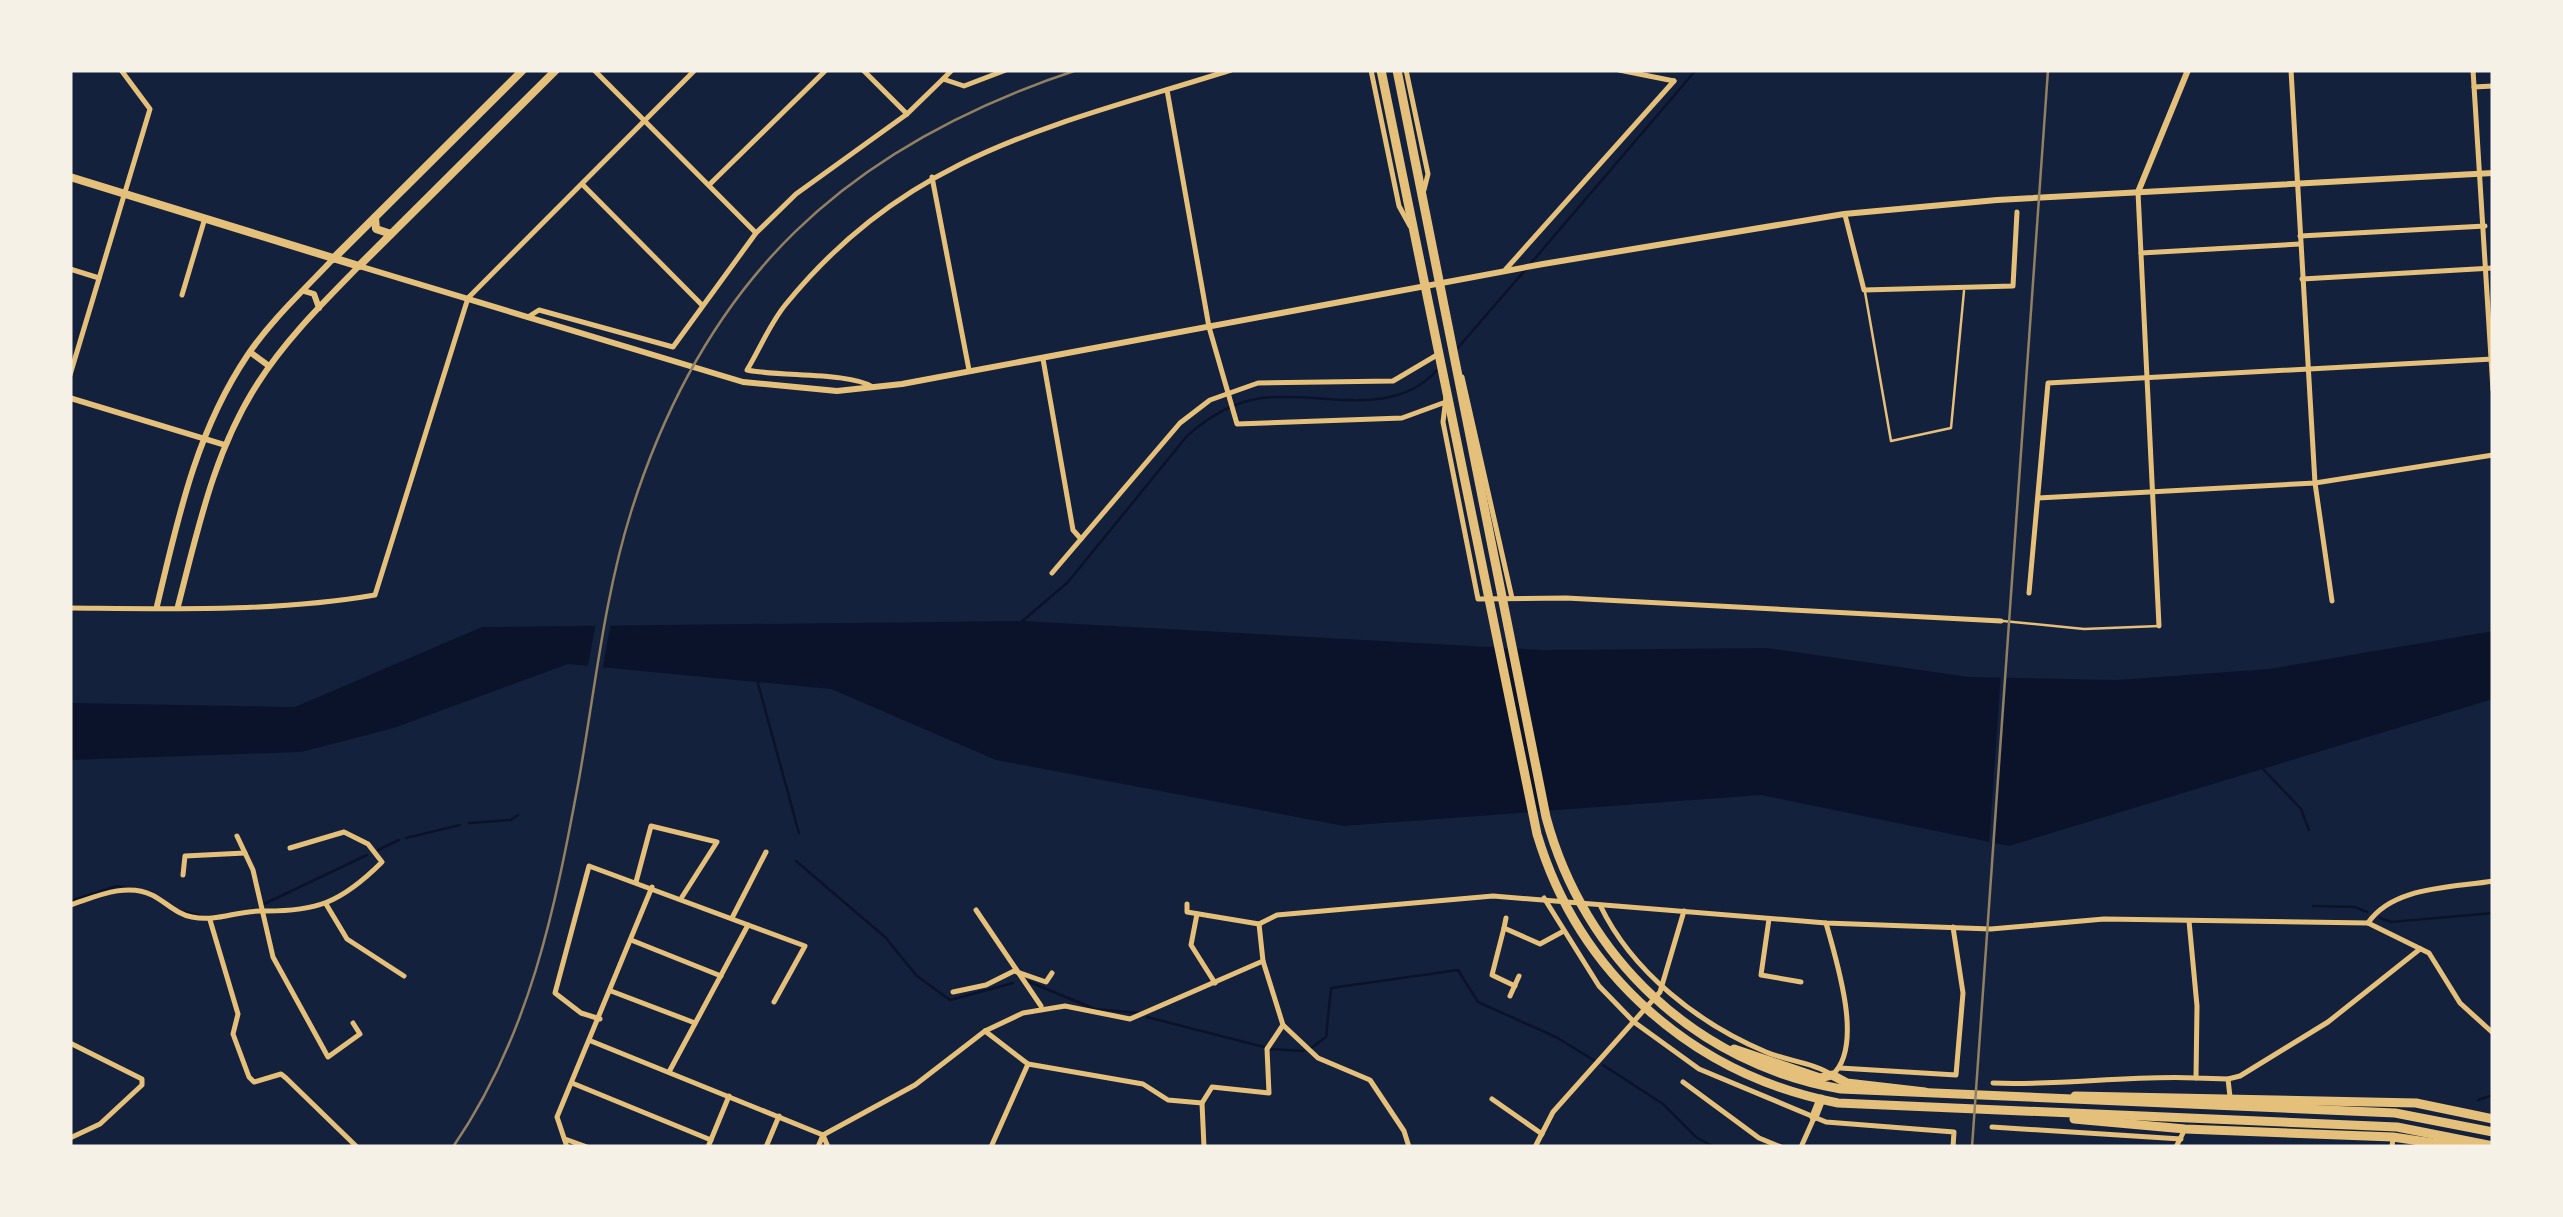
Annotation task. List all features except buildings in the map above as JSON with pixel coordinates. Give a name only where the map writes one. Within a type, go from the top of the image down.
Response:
[{"type":"highway","points":[[1381,70],[1445,400],[1545,860],[1592,948],[1634,999],[1683,1040],[1748,1076],[1821,1100],[2397,1126],[2493,1146]]},
{"type":"highway","points":[[1397,70],[1541,794],[1558,857],[1585,913],[1612,954],[1652,996],[1708,1040],[1752,1063],[1814,1084],[1864,1092],[1939,1096],[2410,1114],[2493,1132]]},
{"type":"highway","points":[[1708,1040],[1820,1078],[1836,1072],[1847,1083],[1910,1087],[1939,1096]]},
{"type":"highway","points":[[2032,1099],[2096,1094],[2416,1103],[2493,1120]]},
{"type":"highway","points":[[1814,1117],[1821,1100]]},
{"type":"highway","points":[[2027,1112],[2183,1134],[2460,1147]]},
{"type":"main road","points":[[333,258],[523,70]]},
{"type":"main road","points":[[70,177],[358,266],[556,70]]},
{"type":"main road","points":[[375,218],[376,229],[391,234]]},
{"type":"street","points":[[70,375],[150,109],[121,70]]},
{"type":"street","points":[[594,70],[756,233]]},
{"type":"street","points":[[70,608],[335,602],[375,595],[468,298],[695,70]]},
{"type":"street","points":[[709,185],[826,70]]},
{"type":"street","points":[[863,70],[907,114]]},
{"type":"street","points":[[528,317],[539,310],[668,348],[756,233],[832,164],[907,114],[952,70]]},
{"type":"street","points":[[943,79],[964,86],[1006,70]]},
{"type":"street","points":[[875,388],[851,378],[791,378],[748,370],[784,306],[856,229],[932,177],[1018,137],[1231,70]]},
{"type":"street","points":[[1371,70],[1399,206],[1412,231]]},
{"type":"street","points":[[1406,70],[1426,166],[1422,198]]},
{"type":"street","points":[[1504,271],[1674,81],[1619,70]]},
{"type":"street","points":[[2159,626],[2138,192],[2188,70]]},
{"type":"street","points":[[2291,70],[2315,482],[2332,601]]},
{"type":"street","points":[[2473,70],[2490,268],[2493,390]]},
{"type":"street","points":[[2474,87],[2493,86]]},
{"type":"street","points":[[1166,90],[1209,327],[1234,418],[1243,426],[1280,420],[1402,418],[1445,400],[1443,422],[1478,599],[2001,622]]},
{"type":"street","points":[[178,606],[204,502],[225,445],[269,366],[358,266],[743,382],[837,392],[1543,264],[1844,214],[2493,172]]},
{"type":"street","points":[[932,177],[969,370]]},
{"type":"street","points":[[582,184],[701,304]]},
{"type":"street","points":[[1844,214],[1864,290],[2013,286],[2017,212]]},
{"type":"street","points":[[182,295],[206,218]]},
{"type":"street","points":[[2141,253],[2485,226]]},
{"type":"street","points":[[157,606],[183,496],[203,438],[250,352],[333,258]]},
{"type":"street","points":[[2302,280],[2490,268]]},
{"type":"street","points":[[70,269],[99,278]]},
{"type":"street","points":[[303,291],[314,294],[319,308]]},
{"type":"street","points":[[250,352],[269,366]]},
{"type":"street","points":[[1043,356],[1074,530],[1081,540]]},
{"type":"street","points":[[1052,573],[1180,423],[1227,392],[1278,382],[1393,381],[1437,357]]},
{"type":"street","points":[[2028,593],[2048,383],[2491,359]]},
{"type":"street","points":[[1456,366],[1466,386],[1512,598]]},
{"type":"street","points":[[70,398],[225,445]]},
{"type":"street","points":[[2038,498],[2315,482],[2493,456]]},
{"type":"street","points":[[636,882],[651,826],[718,842],[682,898]]},
{"type":"street","points":[[70,905],[128,890],[149,893],[185,916],[210,920],[261,911],[286,914],[326,904],[382,862],[368,844],[344,832],[290,848]]},
{"type":"street","points":[[237,836],[272,957],[328,1057],[360,1034],[353,1023]]},
{"type":"street","points":[[732,917],[766,852]]},
{"type":"street","points":[[183,875],[185,856],[245,853]]},
{"type":"street","points":[[600,1019],[582,1013],[556,993],[561,960],[589,866],[805,946],[774,1002]]},
{"type":"street","points":[[2368,923],[2384,905],[2405,896],[2493,880]]},
{"type":"street","points":[[567,1147],[558,1117],[652,887]]},
{"type":"street","points":[[1188,904],[1187,912],[1258,924],[1277,915],[1493,896],[1826,923],[1991,929],[2104,919],[2368,923],[2422,948],[2435,960],[2460,1003],[2493,1033]]},
{"type":"street","points":[[1544,898],[1599,986],[1634,1022],[1716,1079],[1814,1117],[1870,1128],[1954,1132],[1953,1147]]},
{"type":"street","points":[[326,904],[347,939],[404,976]]},
{"type":"street","points":[[1600,905],[1618,936],[1662,986],[1733,1036],[1836,1072],[1956,1075],[1963,993],[1953,927]]},
{"type":"street","points":[[976,910],[1041,1006]]},
{"type":"street","points":[[1535,1147],[1553,1112],[1662,986],[1684,912]]},
{"type":"street","points":[[1197,914],[1191,945],[1216,984]]},
{"type":"street","points":[[1506,918],[1492,975],[1514,986]]},
{"type":"street","points":[[1769,918],[1761,976],[1801,982]]},
{"type":"street","points":[[210,920],[238,1014],[233,1034],[249,1078],[254,1082],[281,1074],[357,1147]]},
{"type":"street","points":[[2189,921],[2198,1006],[2196,1078]]},
{"type":"street","points":[[1826,923],[1850,1044],[1836,1072]]},
{"type":"street","points":[[669,1072],[748,924]]},
{"type":"street","points":[[1258,924],[1263,961],[1283,1025],[1318,1058],[1370,1080],[1397,1119],[1408,1147]]},
{"type":"street","points":[[1504,928],[1540,944],[1562,932]]},
{"type":"street","points":[[631,940],[720,976]]},
{"type":"street","points":[[1993,1082],[2047,1084],[2144,1075],[2228,1079],[2240,1076],[2328,1022],[2422,948]]},
{"type":"street","points":[[818,1147],[823,1134],[915,1085],[985,1031],[1041,1006],[1078,1008],[1130,1019],[1263,961]]},
{"type":"street","points":[[953,992],[986,985],[1014,971],[1046,982],[1052,973]]},
{"type":"street","points":[[1510,996],[1519,976]]},
{"type":"street","points":[[611,991],[695,1023]]},
{"type":"street","points":[[1204,1147],[1202,1102],[1212,1087],[1269,1093],[1267,1049],[1283,1025]]},
{"type":"street","points":[[985,1031],[1028,1064],[1143,1084],[1168,1100],[1202,1102]]},
{"type":"street","points":[[591,1041],[823,1134],[828,1147]]},
{"type":"street","points":[[70,1043],[142,1079],[142,1085],[110,1116],[70,1138]]},
{"type":"street","points":[[991,1147],[1028,1064]]},
{"type":"street","points":[[2228,1079],[2230,1097]]},
{"type":"street","points":[[1683,1082],[1717,1110],[1781,1147]]},
{"type":"street","points":[[572,1083],[710,1144],[729,1096]]},
{"type":"street","points":[[1492,1098],[1542,1134]]},
{"type":"street","points":[[766,1147],[779,1116]]},
{"type":"street","points":[[1801,1147],[1814,1117]]},
{"type":"street","points":[[1992,1128],[2183,1134],[2176,1147]]},
{"type":"street","points":[[565,1138],[587,1147]]},
{"type":"lane","points":[[1864,290],[1891,441],[1951,428],[1964,286]]},
{"type":"lane","points":[[2001,622],[2084,629],[2159,626]]},
{"type":"water","points":[[1023,621],[1544,650],[1767,648],[1969,677],[2116,680],[2269,669],[2493,631],[2493,699],[2009,846],[1761,795],[1344,826],[996,760],[831,689],[568,664],[394,728],[301,752],[70,760],[70,703],[295,707],[482,627]]},
{"type":"pier","points":[[596,622],[611,622],[602,672],[587,671]]},
{"type":"pier","points":[[2001,672],[2007,672],[1994,848],[1989,847]]},
{"type":"waterway","points":[[1531,263],[1696,70]]},
{"type":"waterway","points":[[1456,350],[1526,269]]},
{"type":"waterway","points":[[1020,623],[1068,582],[1187,436],[1212,417],[1262,398],[1378,399],[1419,385],[1437,370]]},
{"type":"waterway","points":[[757,680],[799,833]]},
{"type":"waterway","points":[[2263,769],[2301,809],[2309,830]]},
{"type":"waterway","points":[[469,823],[511,820],[518,815]]},
{"type":"waterway","points":[[406,838],[460,825]]},
{"type":"waterway","points":[[378,850],[399,840]]},
{"type":"waterway","points":[[264,904],[367,855]]},
{"type":"waterway","points":[[796,861],[885,937],[917,976],[950,1000],[1013,983]]},
{"type":"waterway","points":[[70,901],[117,886],[153,893]]},
{"type":"waterway","points":[[2313,906],[2355,907],[2367,912]]},
{"type":"waterway","points":[[181,911],[202,916]]},
{"type":"waterway","points":[[2380,918],[2391,922],[2493,913]]},
{"type":"waterway","points":[[1311,1048],[1326,1037],[1331,988],[1458,970],[1478,1002],[1556,1037],[1595,1061]]},
{"type":"waterway","points":[[1027,981],[1095,1009],[1139,1013]]},
{"type":"waterway","points":[[1147,1017],[1264,1047]]},
{"type":"waterway","points":[[1271,1049],[1303,1051]]},
{"type":"waterway","points":[[1603,1065],[1663,1104],[1696,1137],[1714,1147]]},
{"type":"waterway","points":[[2478,1100],[2493,1095]]},
{"type":"railway","points":[[453,1147],[502,1061],[536,970],[570,828],[622,545],[662,429],[700,354],[744,289],[796,231],[854,181],[921,138],[995,101],[1077,70]]},
{"type":"railway","points":[[1972,1147],[2048,70]]}]
